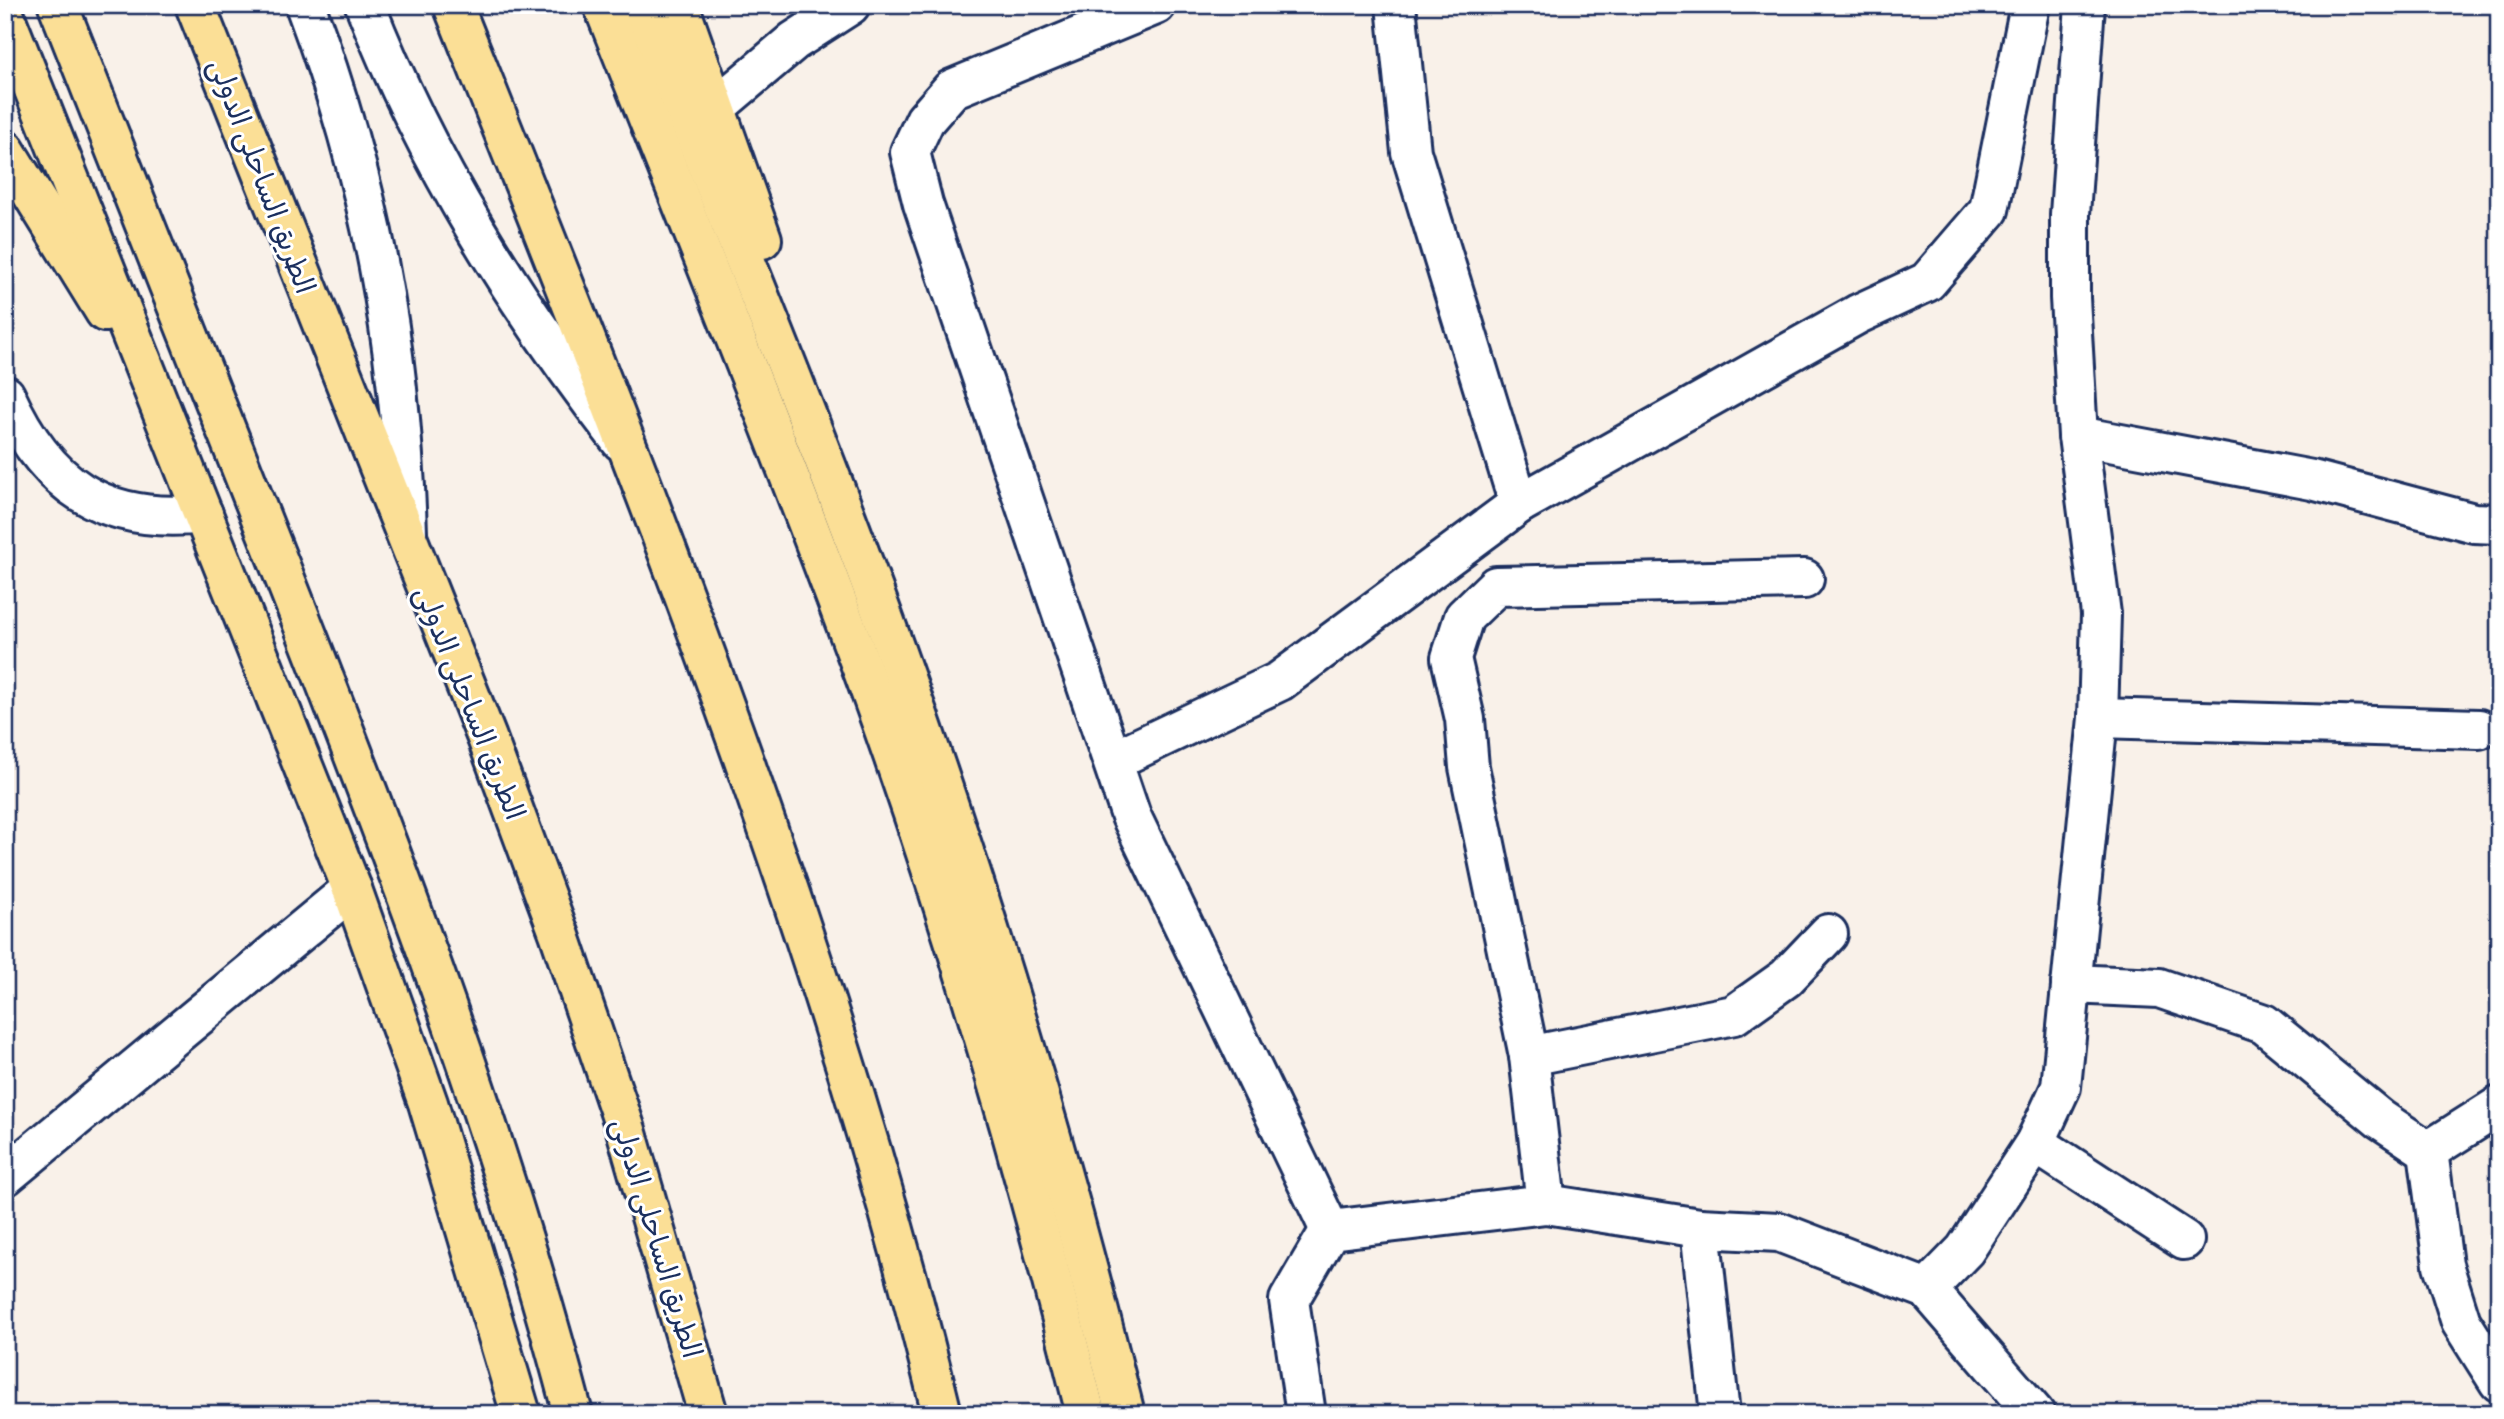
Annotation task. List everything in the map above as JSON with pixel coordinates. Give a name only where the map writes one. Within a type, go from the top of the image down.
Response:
[{"type":"main road","points":[[58,5],[362,773],[420,930],[476,1088],[573,1414]]},
{"type":"main road","name":"الطريق الساحلى الدولى","points":[[195,5],[407,546],[487,738],[559,933],[626,1130],[708,1414]]},
{"type":"main road","points":[[453,5],[633,456],[702,639],[823,995],[883,1195],[942,1414]]},
{"type":"main road","points":[[603,5],[793,482],[868,685],[938,890],[1002,1097],[1086,1414]]},
{"type":"main road","points":[[643,5],[827,470],[903,673],[974,878],[1038,1086],[1125,1414]]},
{"type":"main road","points":[[680,5],[762,239],[827,470]]},
{"type":"main road","points":[[5,17],[352,889],[428,1103],[522,1414]]},
{"type":"main road","points":[[5,150],[74,267],[146,374]]},
{"type":"street","points":[[304,5],[348,136],[375,236],[399,390],[404,442],[407,546]]},
{"type":"street","points":[[365,5],[410,107],[457,200],[511,289],[562,364],[633,456]]},
{"type":"street","points":[[716,107],[794,41],[850,5]]},
{"type":"street","points":[[1157,5],[953,89],[925,120],[910,152],[923,204],[1131,816],[1330,1230]]},
{"type":"street","points":[[1396,5],[1411,152],[1519,504]]},
{"type":"street","points":[[1114,760],[1280,681],[1519,504],[1858,314],[1927,282],[1989,210],[2030,5]]},
{"type":"street","points":[[1927,1289],[1965,1250],[2035,1143],[2061,1087],[2098,719],[2101,614],[2078,436],[2070,298],[2070,214],[2085,5]]},
{"type":"street","points":[[5,395],[23,432],[41,458],[63,480],[88,496],[115,508],[144,515],[173,517],[203,514]]},
{"type":"street","points":[[2078,436],[2312,480],[2474,523],[2499,524]]},
{"type":"street","points":[[1546,1204],[1530,1056],[1474,794],[1465,719],[1451,658],[1464,617],[1496,586],[1804,579]]},
{"type":"street","points":[[2098,719],[2479,729]]},
{"type":"street","points":[[8,1167],[352,889]]},
{"type":"street","points":[[1530,1056],[1734,1015],[1786,978],[1828,934]]},
{"type":"street","points":[[2071,984],[2159,988],[2264,1024],[2380,1119],[2428,1151],[2443,1265],[2461,1322],[2499,1382]]},
{"type":"street","points":[[2428,1151],[2499,1106]]},
{"type":"street","points":[[2035,1143],[2184,1240]]},
{"type":"street","points":[[1330,1230],[1546,1204],[1700,1228],[1779,1232],[1927,1289],[2035,1414]]},
{"type":"street","points":[[1700,1228],[1720,1414]]},
{"type":"street","points":[[1306,1414],[1289,1300],[1330,1230]]}]
